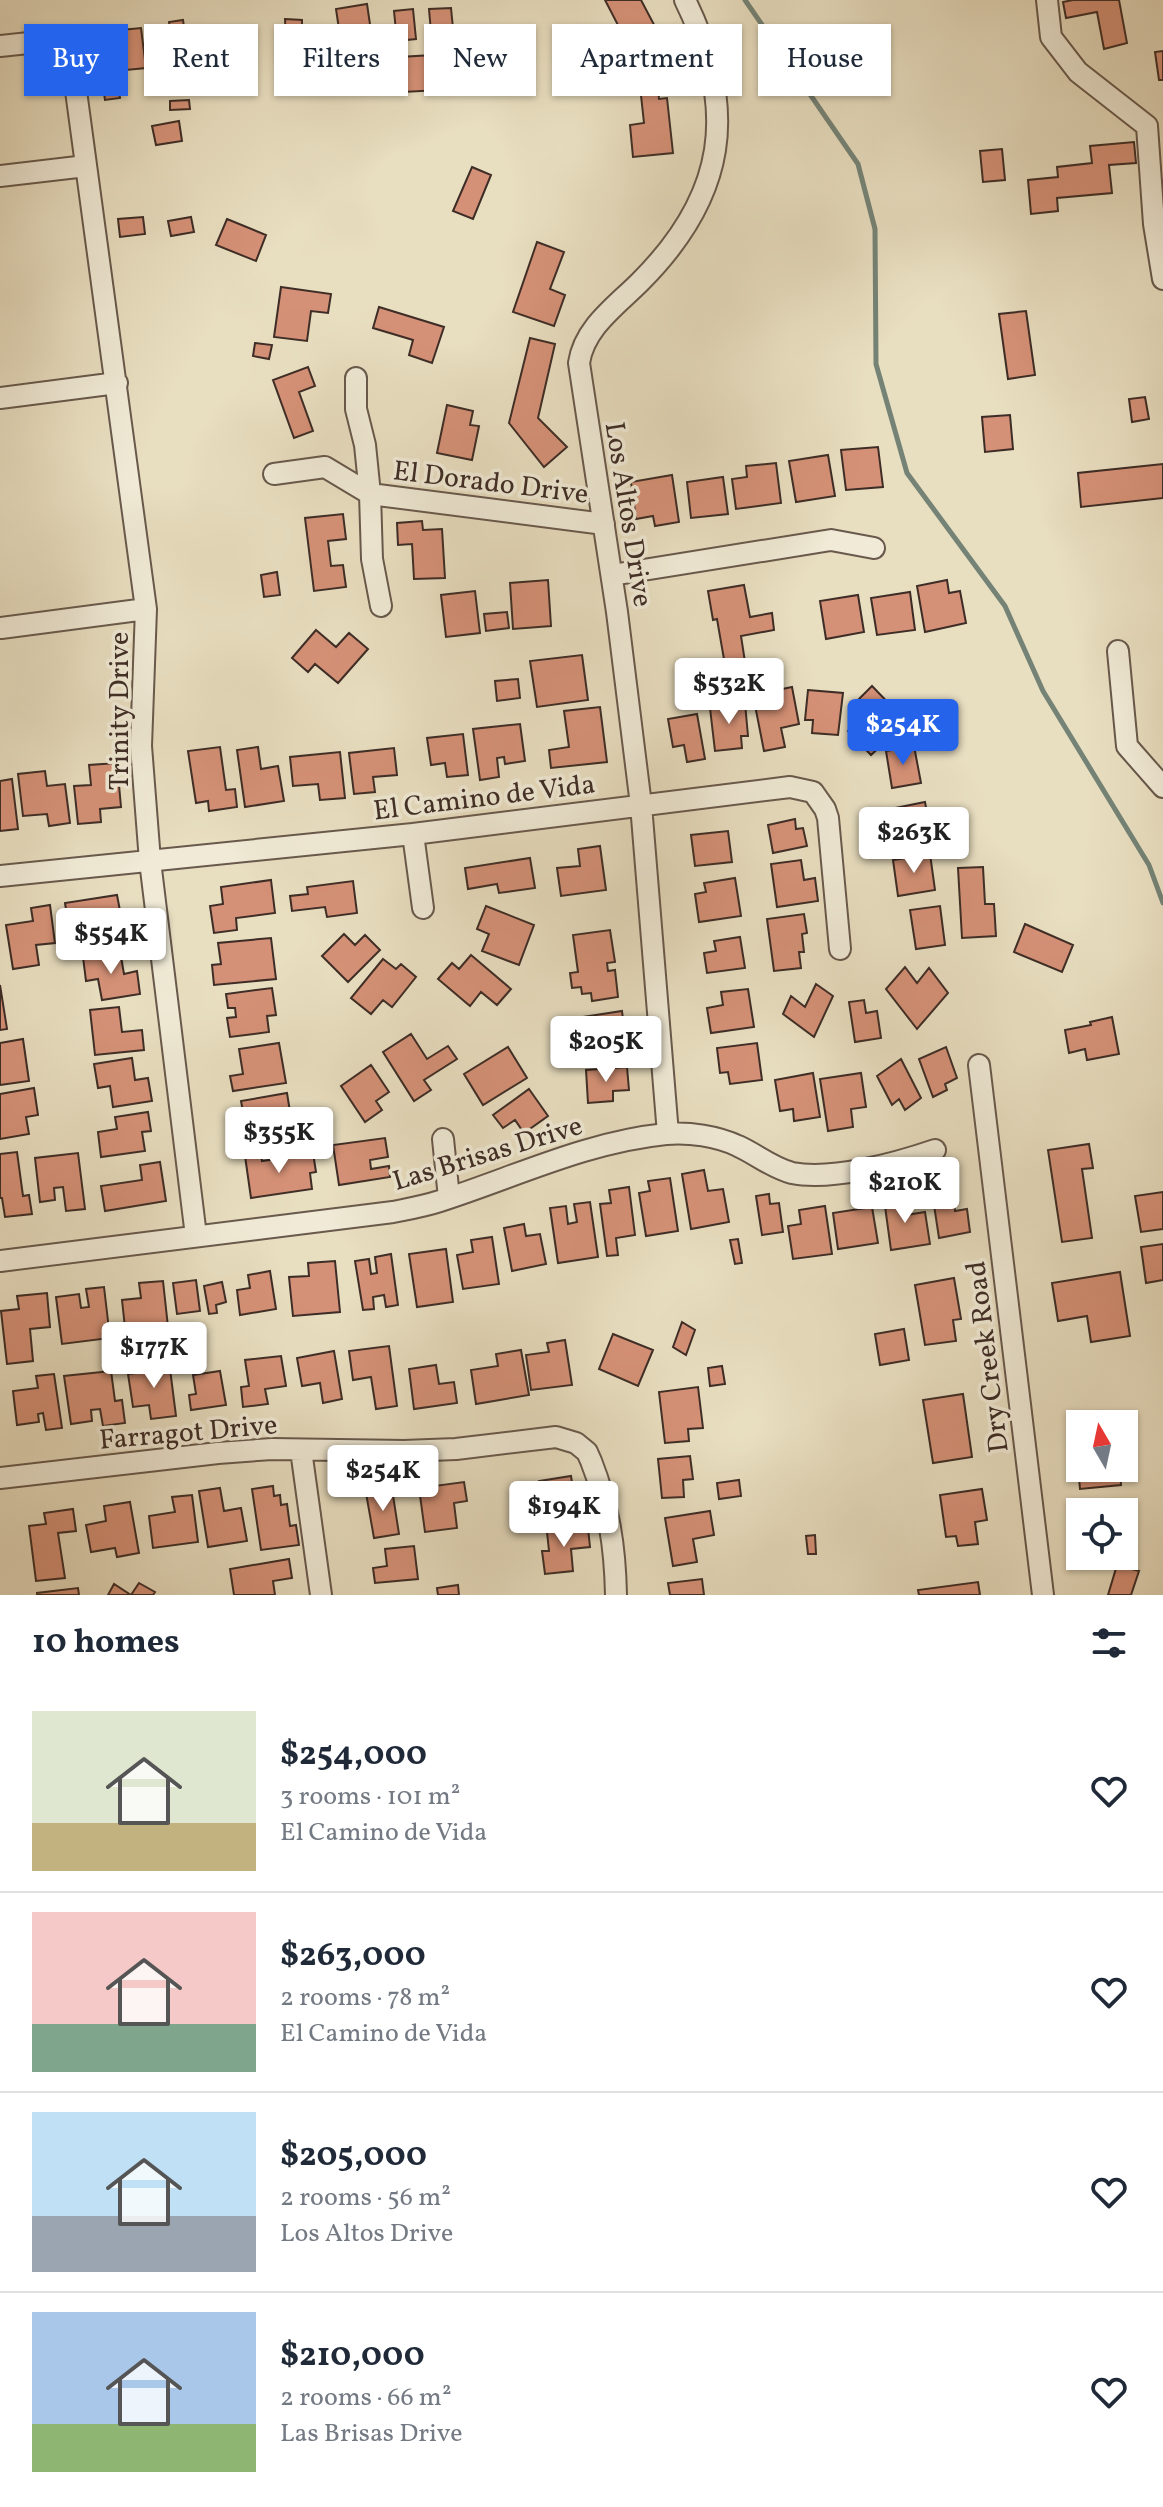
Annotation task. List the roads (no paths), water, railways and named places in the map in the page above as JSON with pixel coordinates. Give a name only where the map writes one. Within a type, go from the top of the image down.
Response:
[{"type":"street","name":"Los Altos Drive","points":[[668,1134],[641,805],[612,575],[579,373],[580,355],[594,328],[661,260],[685,230],[707,187],[712,167],[717,101],[705,48],[685,0]]},
{"type":"street","points":[[1047,0],[1051,37],[1078,72],[1147,126],[1154,224],[1163,279]]},
{"type":"street","name":"Trinity Drive","points":[[0,46],[57,40],[71,54],[146,609],[141,746],[150,861],[196,1236]]},
{"type":"street","points":[[0,176],[88,177]]},
{"type":"street","name":"El Dorado Drive","points":[[356,378],[356,409],[365,445],[370,494],[372,559],[381,606]]},
{"type":"street","points":[[0,398],[117,383]]},
{"type":"street","name":"El Dorado Drive","points":[[274,474],[325,467],[370,494],[604,524]]},
{"type":"street","points":[[612,575],[831,540],[874,548]]},
{"type":"street","points":[[1,628],[146,609]]},
{"type":"street","points":[[1118,651],[1127,746],[1163,787]]},
{"type":"street","name":"El Camino de Vida","points":[[0,876],[413,834],[790,787],[813,792],[828,818],[840,949]]},
{"type":"street","points":[[413,834],[423,908]]},
{"type":"street","name":"Dry Creek Road","points":[[979,1065],[1043,1595]]},
{"type":"street","name":"Las Brisas Drive","points":[[0,1261],[393,1212],[449,1198],[571,1153],[668,1134],[715,1138],[737,1145],[792,1173],[843,1172],[884,1165],[935,1150]]},
{"type":"street","points":[[443,1139],[449,1198]]},
{"type":"street","name":"Farragot Drive","points":[[0,1478],[218,1453],[456,1449],[556,1437],[570,1440],[587,1452],[597,1477],[612,1525],[616,1595]]},
{"type":"street","points":[[301,1450],[321,1595]]},
{"type":"waterway","points":[[745,0],[858,164],[875,229],[876,364],[907,473],[1005,606],[1043,691],[1149,865],[1163,903]]}]
